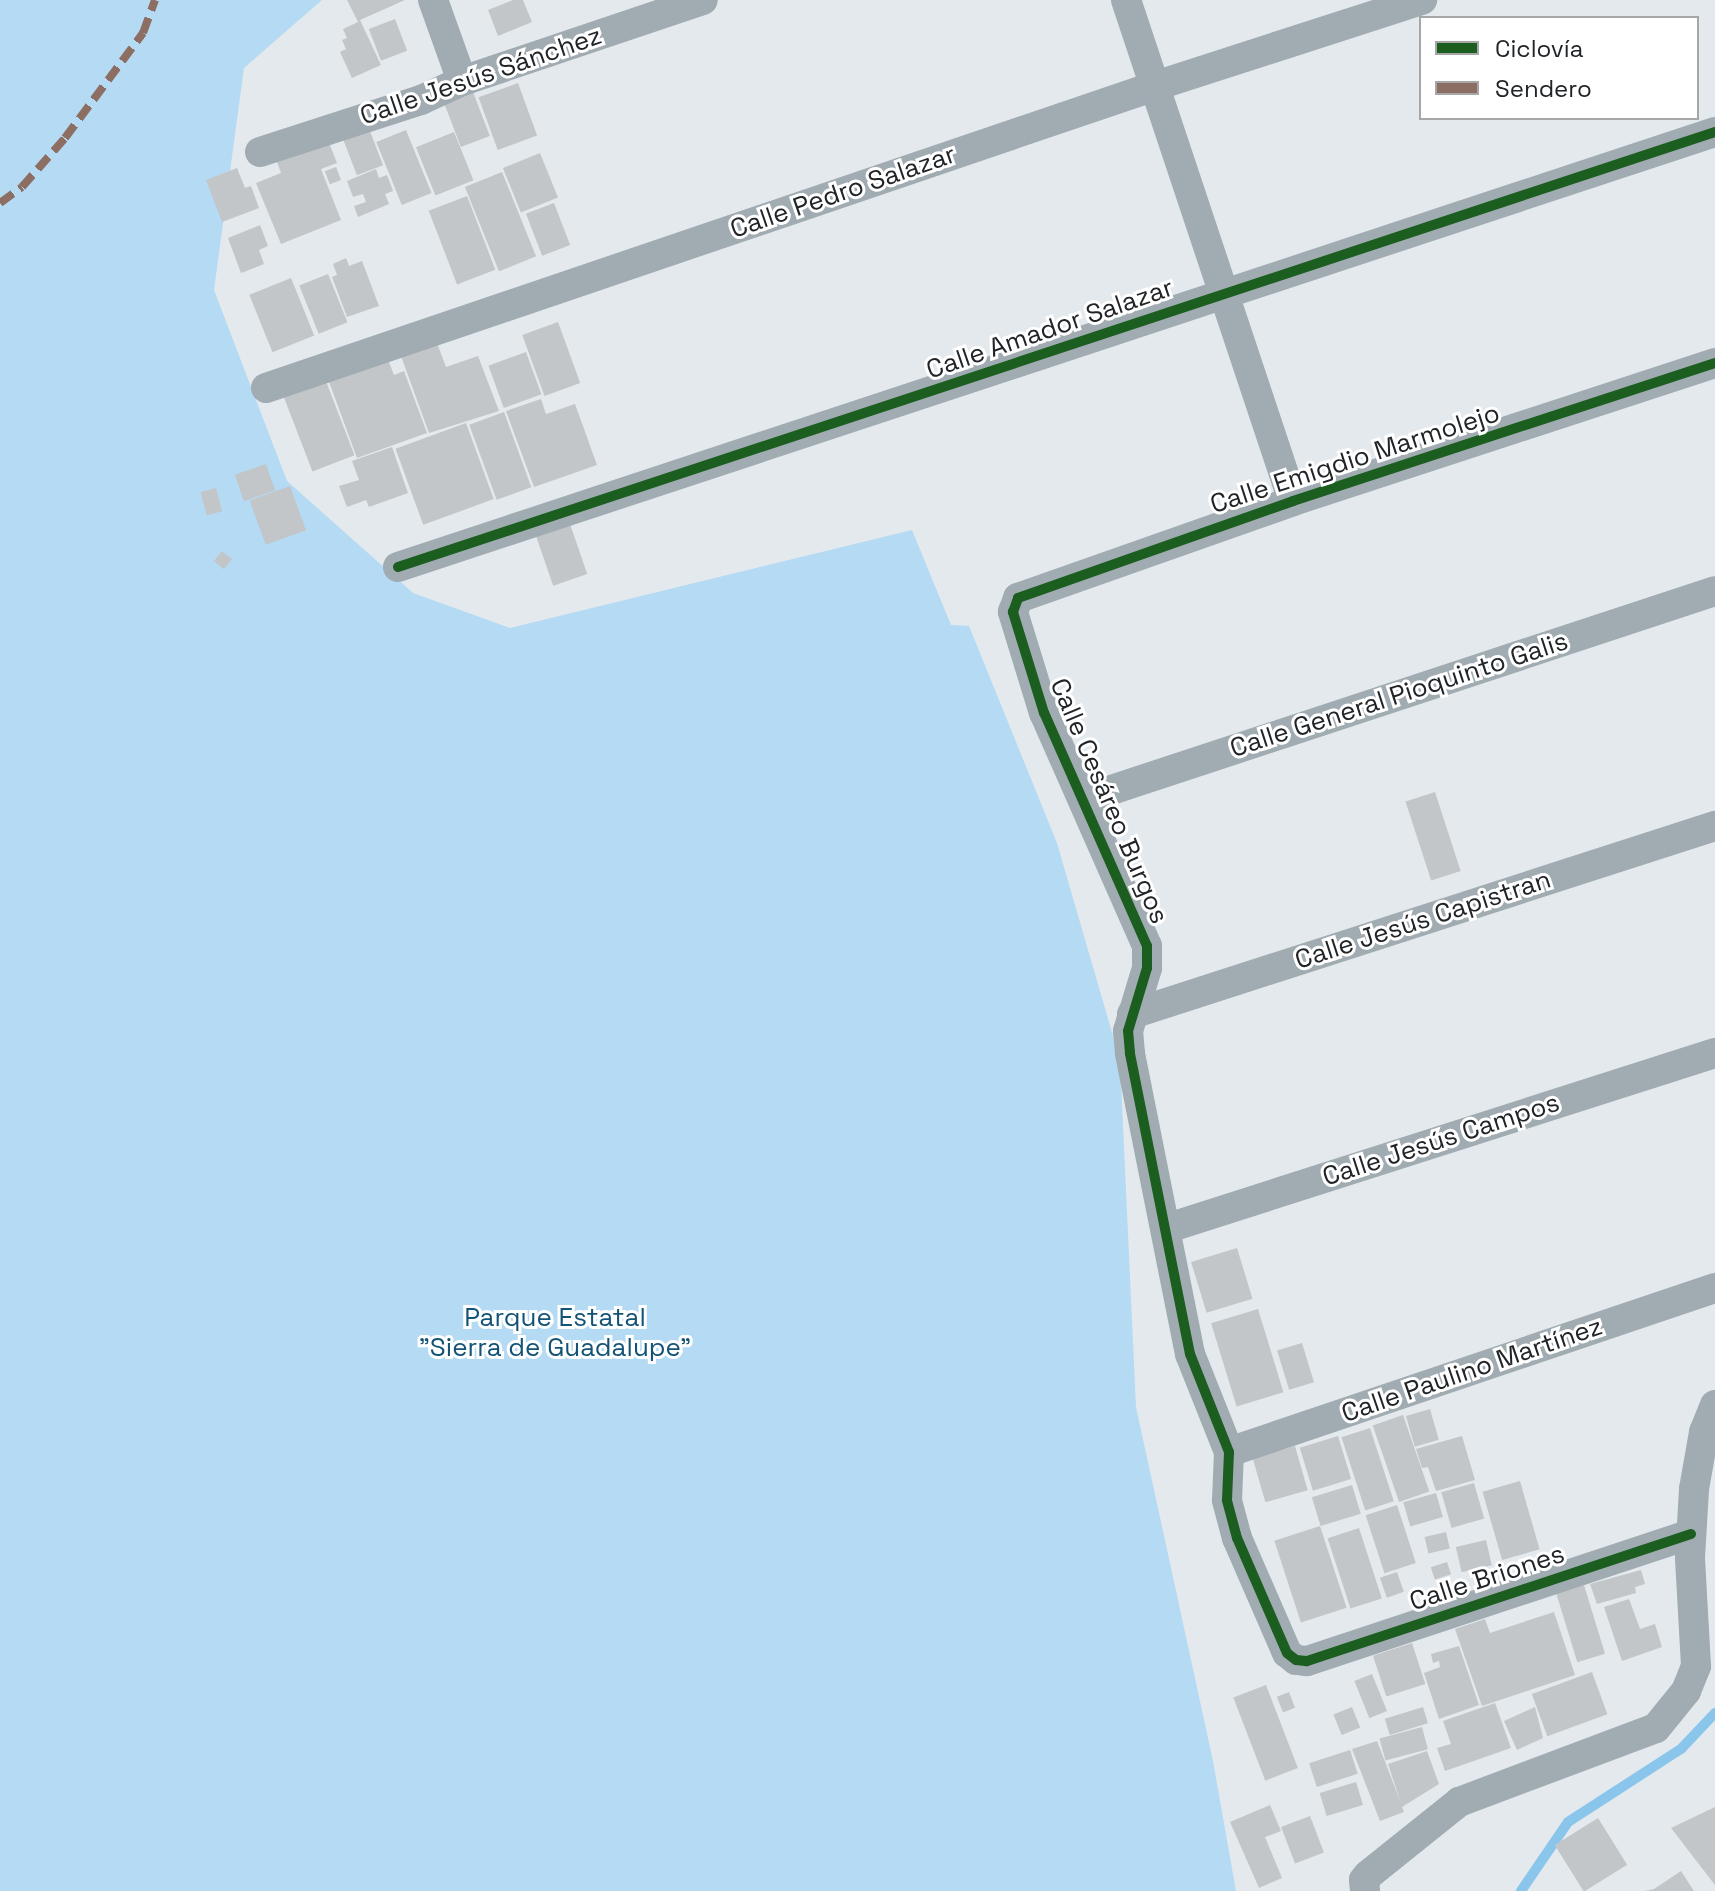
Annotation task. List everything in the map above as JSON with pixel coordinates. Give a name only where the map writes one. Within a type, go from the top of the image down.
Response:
[{"type":"street","points":[[433,0],[462,81]]},
{"type":"street","name":"Calle Jesús Sánchez","points":[[260,152],[421,100],[462,81],[659,7],[703,0]]},
{"type":"street","points":[[1126,0],[1152,87],[1226,293],[1293,501]]},
{"type":"street","name":"Calle Pedro Salazar","points":[[266,388],[1152,87],[1422,0]]},
{"type":"street","name":"Calle Amador Salazar","points":[[398,567],[1715,132]]},
{"type":"street","name":"Calle Emigdio Marmolejo","points":[[1014,605],[1018,598],[1293,501],[1715,363]]},
{"type":"street","name":"Calle General Pioquinto Galis","points":[[1084,799],[1715,591]]},
{"type":"street","name":"Calle Cesáreo Burgos","points":[[1014,605],[1044,713],[1147,946],[1147,968],[1132,1014],[1130,1053],[1168,1228]]},
{"type":"street","name":"Calle Jesús Capistran","points":[[1132,1014],[1715,826]]},
{"type":"street","name":"Calle Jesús Campos","points":[[1168,1228],[1715,1053]]},
{"type":"street","points":[[1168,1228],[1190,1354],[1229,1452]]},
{"type":"street","name":"Calle Paulino Martínez","points":[[1229,1452],[1715,1288]]},
{"type":"street","points":[[1365,1891],[1364,1880],[1368,1875],[1467,1797],[1661,1724],[1693,1680],[1696,1666],[1691,1534],[1704,1432],[1715,1405]]},
{"type":"street","name":"Calle Briones","points":[[1229,1452],[1227,1500],[1237,1538],[1287,1653],[1296,1660],[1306,1661],[1691,1534]]},
{"type":"green space","name":"Parque Estatal \"Sierra de Guadalupe\"","points":[[0,0],[322,0],[244,68],[214,290],[287,481],[413,593],[510,628],[912,530],[951,625],[969,626],[1057,843],[1120,1060],[1136,1407],[1213,1761],[1236,1891],[0,1891]]},
{"type":"building","points":[[347,0],[405,0],[360,20],[381,65],[352,78],[340,52],[346,49],[342,40],[347,38],[343,29],[358,22]]},
{"type":"building","points":[[513,0],[523,0],[532,22],[498,36],[488,10]]},
{"type":"building","points":[[395,19],[407,51],[381,61],[369,29]]},
{"type":"building","points":[[518,83],[537,136],[498,150],[479,97]]},
{"type":"building","points":[[473,92],[490,136],[461,147],[444,103]]},
{"type":"building","points":[[368,126],[383,165],[357,175],[342,136]]},
{"type":"building","points":[[406,130],[431,193],[402,205],[376,142]]},
{"type":"building","points":[[454,132],[473,180],[435,196],[416,147]]},
{"type":"building","points":[[328,140],[337,163],[321,169],[341,220],[281,244],[256,183],[281,173],[276,159]]},
{"type":"building","points":[[540,153],[558,198],[521,212],[503,168]]},
{"type":"building","points":[[336,167],[341,180],[330,184],[325,171]]},
{"type":"building","points":[[237,168],[245,188],[251,186],[259,208],[222,222],[206,180]]},
{"type":"building","points":[[376,169],[379,178],[387,175],[393,191],[385,194],[389,204],[358,217],[354,206],[366,202],[363,194],[353,197],[347,181]]},
{"type":"building","points":[[502,172],[536,256],[499,271],[465,187]]},
{"type":"building","points":[[467,196],[495,270],[457,284],[429,211]]},
{"type":"building","points":[[554,203],[570,245],[542,256],[526,214]]},
{"type":"building","points":[[260,225],[268,246],[259,250],[264,264],[241,273],[228,238]]},
{"type":"building","points":[[346,258],[349,266],[362,261],[379,306],[347,317],[332,277],[337,275],[333,264]]},
{"type":"building","points":[[328,274],[347,322],[319,334],[299,286]]},
{"type":"building","points":[[291,278],[314,335],[273,352],[249,295]]},
{"type":"building","points":[[558,322],[580,383],[545,396],[522,335]]},
{"type":"building","points":[[437,343],[446,367],[478,356],[499,411],[429,433],[401,356]]},
{"type":"building","points":[[526,352],[541,394],[504,408],[488,366]]},
{"type":"building","points":[[387,357],[394,375],[404,371],[427,433],[357,458],[328,379]]},
{"type":"building","points":[[324,376],[354,455],[312,471],[282,392]]},
{"type":"building","points":[[541,399],[546,414],[575,404],[597,465],[534,487],[506,411]]},
{"type":"building","points":[[504,412],[531,487],[497,500],[469,425]]},
{"type":"building","points":[[466,423],[494,499],[423,525],[396,449]]},
{"type":"building","points":[[392,447],[408,493],[369,507],[366,500],[347,507],[339,486],[359,480],[352,461]]},
{"type":"building","points":[[266,464],[275,490],[244,501],[235,475]]},
{"type":"building","points":[[290,486],[306,530],[266,545],[250,501]]},
{"type":"building","points":[[216,488],[222,511],[207,515],[201,492]]},
{"type":"building","points":[[570,524],[587,574],[553,586],[536,536]]},
{"type":"building","points":[[222,551],[232,559],[224,569],[214,561]]},
{"type":"building","points":[[1435,792],[1461,871],[1431,881],[1406,802]]},
{"type":"building","points":[[1237,1248],[1252,1299],[1207,1313],[1191,1262]]},
{"type":"building","points":[[1258,1309],[1283,1392],[1237,1407],[1211,1323]]},
{"type":"building","points":[[1302,1343],[1314,1382],[1289,1390],[1277,1351]]},
{"type":"building","points":[[1430,1409],[1439,1440],[1415,1447],[1406,1416]]},
{"type":"building","points":[[1403,1415],[1429,1492],[1399,1502],[1373,1425]]},
{"type":"building","points":[[1370,1428],[1394,1501],[1365,1511],[1341,1437]]},
{"type":"building","points":[[1338,1436],[1351,1479],[1313,1491],[1300,1448]]},
{"type":"building","points":[[1462,1436],[1475,1480],[1436,1491],[1428,1467],[1422,1468],[1416,1449]]},
{"type":"building","points":[[1295,1446],[1308,1490],[1265,1502],[1253,1458]]},
{"type":"building","points":[[1520,1481],[1540,1549],[1502,1560],[1483,1492]]},
{"type":"building","points":[[1474,1483],[1484,1519],[1452,1528],[1441,1492]]},
{"type":"building","points":[[1352,1485],[1361,1514],[1321,1526],[1312,1497]]},
{"type":"building","points":[[1436,1493],[1443,1517],[1410,1526],[1403,1502]]},
{"type":"building","points":[[1397,1505],[1416,1563],[1384,1573],[1366,1515]]},
{"type":"building","points":[[1320,1526],[1347,1608],[1301,1623],[1274,1541]]},
{"type":"building","points":[[1359,1528],[1382,1598],[1350,1609],[1328,1538]]},
{"type":"building","points":[[1446,1532],[1450,1549],[1428,1554],[1425,1537]]},
{"type":"building","points":[[1486,1540],[1492,1565],[1462,1572],[1456,1547]]},
{"type":"building","points":[[1447,1562],[1451,1574],[1435,1580],[1431,1567]]},
{"type":"building","points":[[1641,1570],[1645,1584],[1635,1587],[1636,1593],[1597,1604],[1590,1584]]},
{"type":"building","points":[[1397,1572],[1404,1592],[1387,1598],[1380,1578]]},
{"type":"building","points":[[1584,1585],[1605,1654],[1577,1662],[1556,1593]]},
{"type":"building","points":[[1629,1599],[1640,1629],[1655,1624],[1662,1647],[1622,1661],[1604,1607]]},
{"type":"building","points":[[1554,1612],[1575,1675],[1482,1706],[1455,1629],[1485,1619],[1490,1633]]},
{"type":"building","points":[[1412,1643],[1425,1684],[1386,1697],[1373,1656]]},
{"type":"building","points":[[1459,1646],[1479,1705],[1439,1719],[1424,1673],[1440,1667],[1439,1661],[1433,1663],[1431,1654]]},
{"type":"building","points":[[1592,1672],[1607,1714],[1547,1736],[1532,1694]]},
{"type":"building","points":[[1372,1674],[1387,1711],[1369,1718],[1354,1681]]},
{"type":"building","points":[[1266,1685],[1298,1768],[1265,1781],[1233,1698]]},
{"type":"building","points":[[1289,1692],[1295,1708],[1283,1713],[1277,1697]]},
{"type":"building","points":[[1495,1703],[1511,1748],[1445,1771],[1437,1748],[1451,1744],[1443,1721]]},
{"type":"building","points":[[1352,1707],[1360,1727],[1342,1735],[1333,1714]]},
{"type":"building","points":[[1423,1707],[1428,1723],[1390,1735],[1385,1719]]},
{"type":"building","points":[[1535,1707],[1543,1738],[1517,1750],[1504,1721]]},
{"type":"building","points":[[1422,1727],[1428,1749],[1385,1761],[1379,1738]]},
{"type":"building","points":[[1377,1741],[1401,1803],[1388,1764],[1427,1751],[1439,1784],[1402,1807],[1404,1812],[1380,1821],[1352,1749]]},
{"type":"building","points":[[1350,1750],[1358,1774],[1317,1787],[1309,1763]]},
{"type":"building","points":[[1356,1782],[1363,1805],[1327,1816],[1320,1793]]},
{"type":"building","points":[[1270,1805],[1281,1831],[1265,1837],[1282,1878],[1259,1888],[1230,1822]]},
{"type":"building","points":[[1715,1807],[1715,1885],[1671,1828]]},
{"type":"building","points":[[1310,1816],[1324,1852],[1295,1864],[1281,1827]]},
{"type":"building","points":[[1598,1818],[1627,1865],[1583,1891],[1555,1845]]},
{"type":"building","points":[[1681,1871],[1694,1891],[1645,1891],[1654,1889]]},
{"type":"waterway","points":[[1521,1891],[1568,1822],[1681,1749],[1715,1713]]},
{"type":"marked path","points":[[0,203],[22,187],[65,138],[143,33],[155,0]]},
{"type":"cycle path","points":[[398,567],[1715,132]]},
{"type":"cycle path","points":[[1691,1534],[1306,1661],[1296,1660],[1287,1653],[1237,1538],[1227,1500],[1229,1452],[1190,1354],[1130,1053],[1128,1031],[1147,968],[1147,946],[1044,713],[1013,612],[1018,598],[1293,501],[1715,363]]}]
